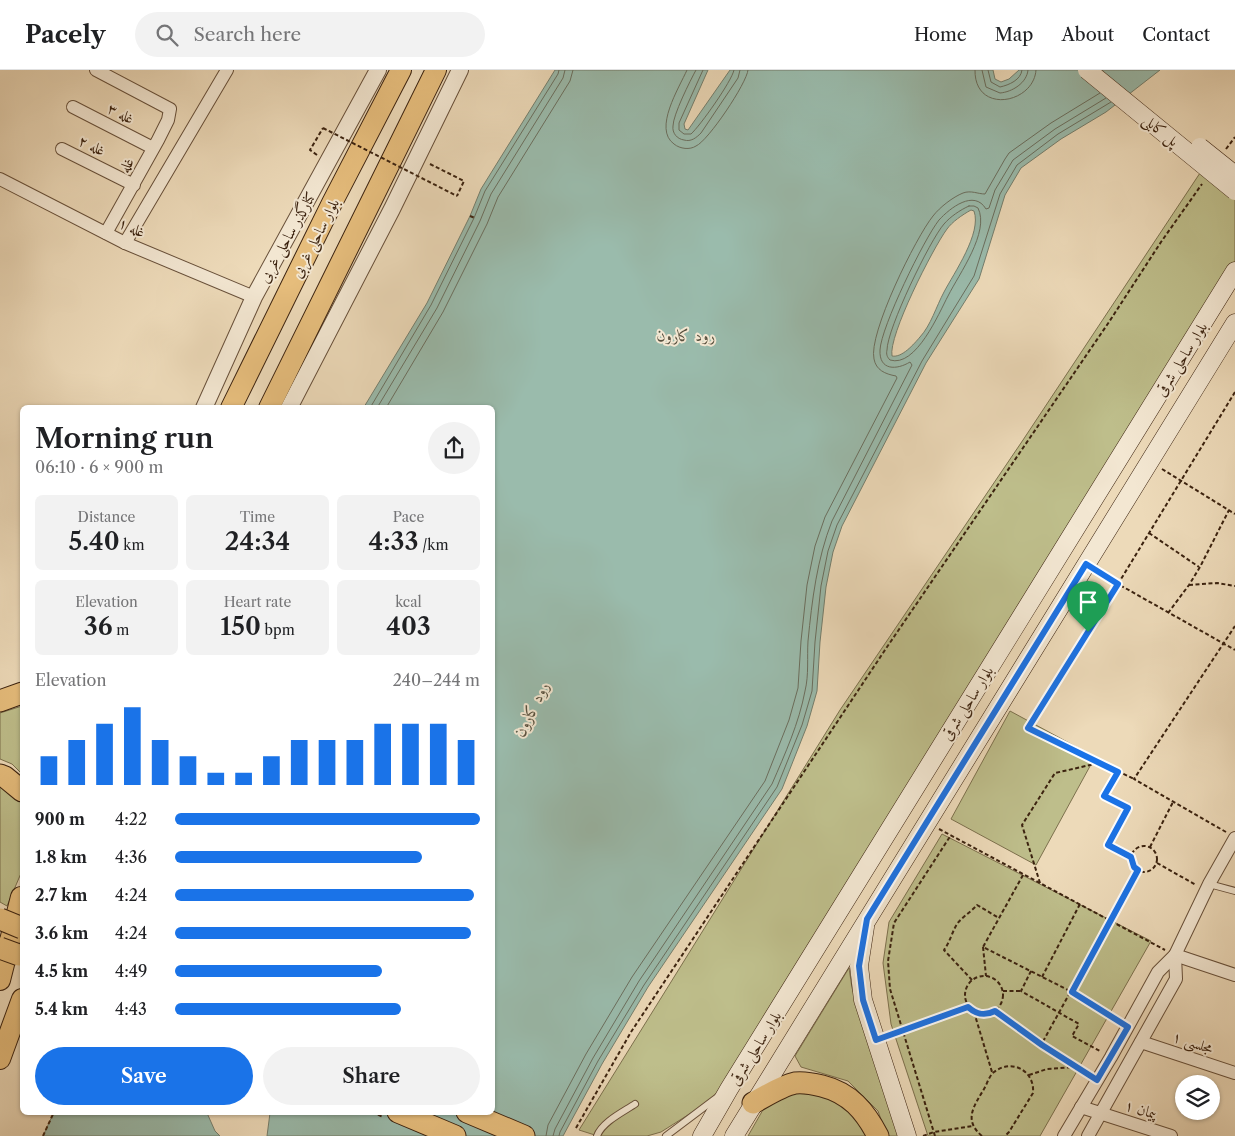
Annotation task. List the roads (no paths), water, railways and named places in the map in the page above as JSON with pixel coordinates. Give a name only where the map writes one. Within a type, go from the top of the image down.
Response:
[{"type":"highway","points":[[0,701],[20,694]]},
{"type":"highway","points":[[0,775],[20,789]]},
{"type":"highway","points":[[0,919],[20,927]]},
{"type":"highway","points":[[0,948],[20,956]]},
{"type":"highway","points":[[753,1103],[782,1088],[797,1083],[816,1084],[836,1089],[852,1099],[869,1118],[878,1136]]},
{"type":"highway","points":[[405,1115],[455,1136]]},
{"type":"highway","points":[[474,1115],[524,1136]]},
{"type":"main road","name":"بلوار ساحلی غربی","points":[[232,405],[302,263],[401,70]]},
{"type":"main road","points":[[271,405],[436,70]]},
{"type":"main road","name":"پل کابلی","points":[[1087,70],[1235,191]]},
{"type":"main road","name":"پل کابلی","points":[[1104,70],[1235,175]]},
{"type":"main road","points":[[302,263],[302,273],[310,283],[324,285],[332,280]]},
{"type":"main road","name":"بلوار ساحلی شرقی","points":[[702,1136],[729,1089],[1235,271]]},
{"type":"main road","name":"بلوار ساحلی شرقی","points":[[734,1136],[1235,323]]},
{"type":"main road","points":[[260,347],[272,341],[281,342],[288,347],[294,359]]},
{"type":"main road","points":[[1104,482],[1127,498]]},
{"type":"main road","points":[[0,948],[20,900]]},
{"type":"main road","points":[[0,980],[20,903]]},
{"type":"main road","points":[[867,919],[859,966],[863,1000],[907,1136]]},
{"type":"main road","points":[[0,1060],[20,1005]]},
{"type":"street","name":"غله","points":[[96,70],[170,110],[168,120],[106,233]]},
{"type":"street","points":[[125,243],[227,70]]},
{"type":"street","name":"کنارگذر ساحلی غربی","points":[[205,405],[254,297],[378,70]]},
{"type":"street","points":[[291,405],[392,209],[460,70]]},
{"type":"street","name":"غله ۳","points":[[73,107],[153,148]]},
{"type":"street","name":"غله ۲","points":[[62,149],[134,185]]},
{"type":"street","name":"غله ۱","points":[[0,178],[125,243],[254,297]]},
{"type":"street","points":[[1064,1136],[1158,972],[1175,955],[1208,888],[1231,835]]},
{"type":"street","points":[[1175,955],[1235,975]]},
{"type":"street","points":[[1088,1136],[1176,979],[1175,955]]},
{"type":"street","name":"مجلسی ۱","points":[[1141,1042],[1235,1073]]},
{"type":"street","name":"پیمان ۱","points":[[1081,1107],[1171,1136]]},
{"type":"lane","points":[[1208,888],[1235,891]]},
{"type":"lane","points":[[666,1136],[729,1089]]},
{"type":"lane","points":[[597,1136],[598,1132],[607,1124],[636,1104]]},
{"type":"water","name":"رود کارون","points":[[555,70],[708,70],[684,124],[685,129],[688,130],[730,70],[993,70],[995,79],[1001,82],[1009,79],[1019,70],[1160,70],[1106,112],[1061,139],[1021,168],[1005,195],[979,279],[926,363],[842,526],[833,552],[826,587],[817,691],[807,726],[782,789],[648,987],[602,1064],[563,1136],[267,1136],[270,1115],[495,1115],[495,405],[365,405],[427,303],[470,216],[481,189]],"holes":[[[971,210],[974,211],[974,230],[966,253],[927,327],[908,350],[900,355],[892,356],[897,330],[904,312],[940,239],[952,224]]]},
{"type":"water","points":[[53,1115],[208,1115],[215,1131],[220,1136],[43,1136]]}]
